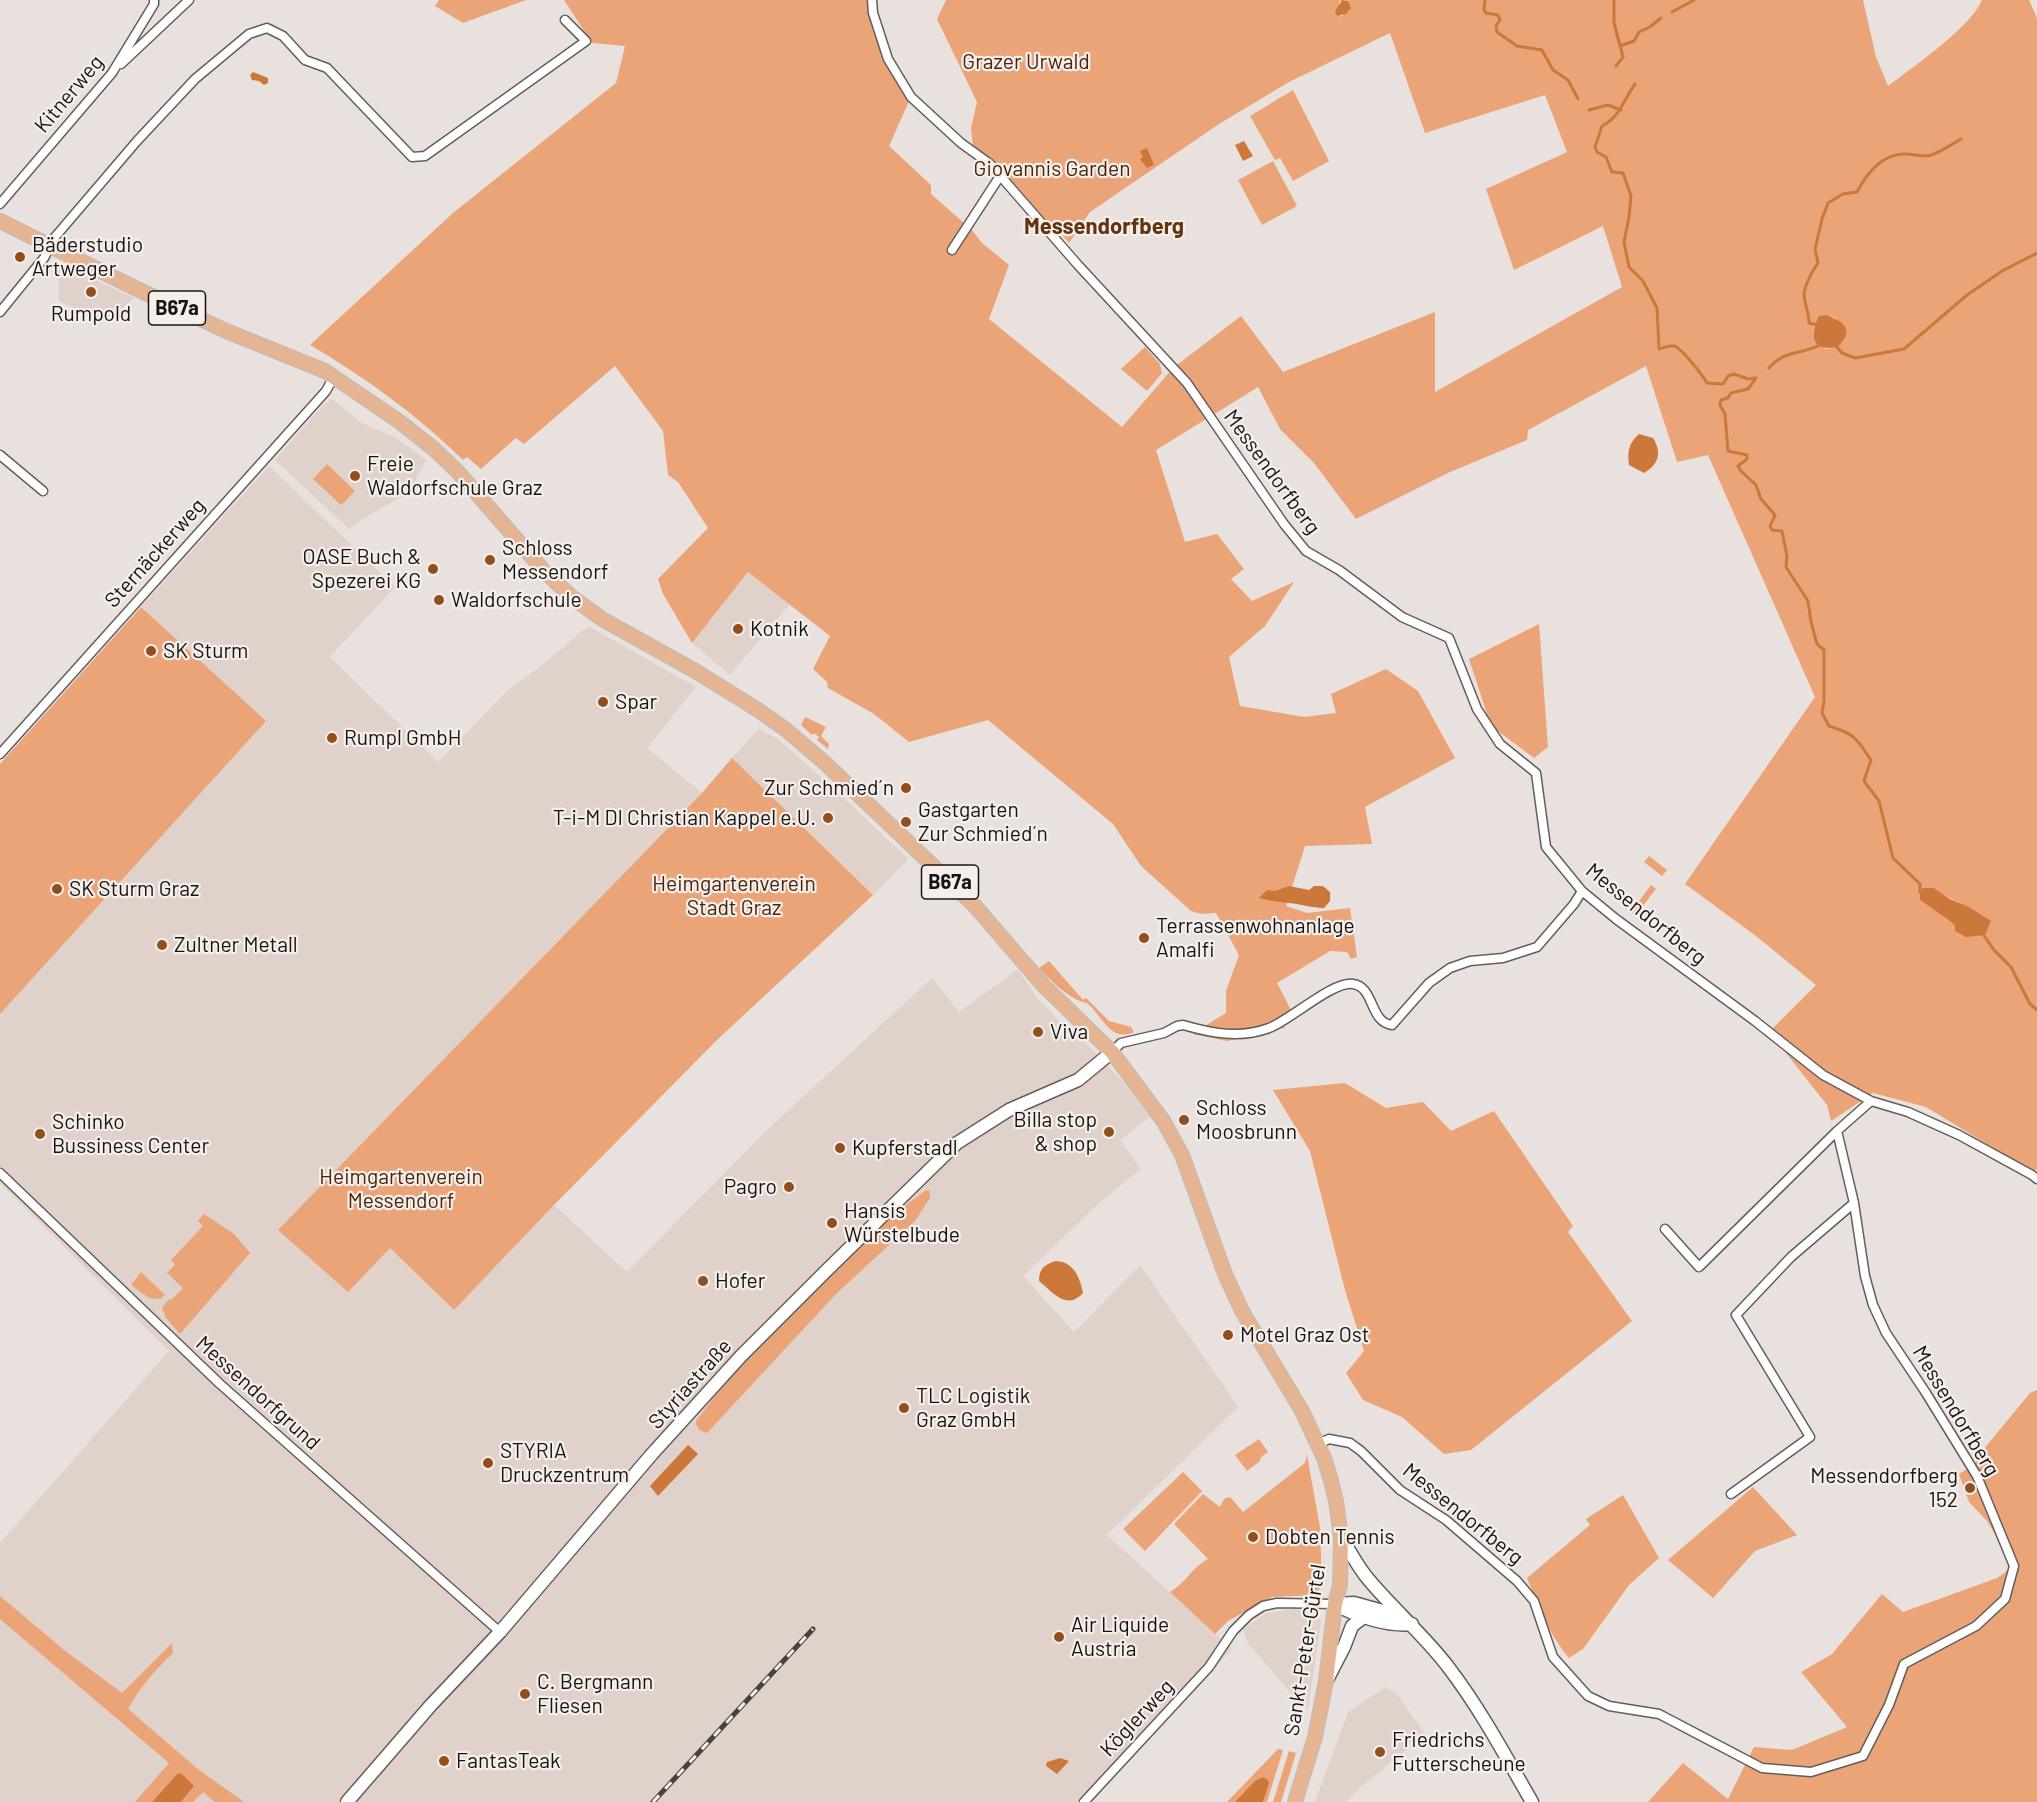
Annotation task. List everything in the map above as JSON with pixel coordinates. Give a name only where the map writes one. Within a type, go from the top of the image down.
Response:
[{"type":"main road","name":"B67a","points":[[0,221],[226,331],[334,376],[400,422],[434,448],[467,482],[544,571],[573,598],[602,619],[697,672],[789,732],[825,763],[974,905],[1044,986],[1112,1052],[1164,1122],[1182,1155],[1225,1274],[1242,1311],[1302,1411],[1318,1444],[1332,1485],[1341,1538]]},
{"type":"main road","name":"Sankt-Peter-Gürtel","points":[[1295,1802],[1315,1737],[1326,1681],[1335,1604],[1340,1585],[1341,1538]]},
{"type":"street","name":"Kitnerweg","points":[[0,204],[112,73],[154,0]]},
{"type":"street","points":[[112,73],[189,0]]},
{"type":"street","name":"Messendorfberg","points":[[872,0],[873,13],[888,59],[911,97],[961,142],[990,164],[1187,383],[1284,524],[1306,551],[1340,570],[1402,617],[1449,638],[1478,709],[1500,744],[1536,773],[1546,847],[1582,891],[1823,1075],[1871,1101],[1908,1112],[1959,1135],[2037,1179]]},
{"type":"street","points":[[0,312],[44,258],[55,237],[152,126],[195,80],[249,34],[267,28],[283,36],[305,60],[327,68],[412,157],[425,156],[586,41],[565,20]]},
{"type":"street","points":[[952,250],[1000,176]]},
{"type":"street","name":"Sternäckerweg","points":[[0,754],[326,392],[334,376]]},
{"type":"street","points":[[0,455],[43,491]]},
{"type":"street","points":[[1112,1052],[1121,1043],[1164,1034],[1183,1025],[1223,1035],[1249,1033],[1269,1028],[1289,1018],[1322,995],[1348,984],[1358,986],[1371,999],[1378,1018],[1392,1025],[1429,983],[1450,968],[1470,961],[1503,957],[1537,946],[1574,904],[1582,891]]},
{"type":"street","name":"Styriastraße","points":[[346,1802],[431,1705],[500,1632],[641,1467],[741,1356],[957,1143],[1009,1110],[1078,1080],[1112,1052]]},
{"type":"street","points":[[1665,1228],[1699,1267],[1837,1131],[1871,1101]]},
{"type":"street","name":"Messendorfberg","points":[[1318,1444],[1329,1440],[1350,1443],[1362,1451],[1400,1490],[1446,1520],[1517,1581],[1534,1601],[1553,1658],[1588,1696],[1609,1706],[1659,1714],[1762,1768],[1811,1772],[1863,1756],[1889,1705],[1904,1664],[1976,1626],[2005,1599],[2014,1566],[1977,1476],[1886,1333],[1873,1305],[1854,1203],[1837,1131]]},
{"type":"street","name":"Messendorfgrund","points":[[0,1173],[220,1384],[500,1632]]},
{"type":"street","points":[[1731,1494],[1810,1437],[1736,1315],[1791,1257],[1854,1203]]},
{"type":"street","points":[[1341,1538],[1351,1552],[1354,1562],[1450,1669],[1473,1702],[1532,1802]]},
{"type":"street","name":"Köglerweg","points":[[1084,1802],[1209,1667],[1233,1631],[1249,1615],[1263,1606],[1277,1603],[1335,1604]]},
{"type":"street","points":[[1335,1604],[1354,1603],[1408,1620]]},
{"type":"street","points":[[1335,1604],[1348,1612],[1400,1626],[1408,1620]]},
{"type":"street","points":[[1326,1681],[1352,1626],[1365,1616]]},
{"type":"shaded area","points":[[1342,0],[1348,1],[1351,8],[1346,14],[1337,16],[1335,11]]},
{"type":"shaded area","points":[[253,72],[268,78],[268,83],[264,85],[252,80],[250,75]]},
{"type":"shaded area","points":[[1244,141],[1253,156],[1243,161],[1235,145]]},
{"type":"shaded area","points":[[1147,148],[1154,165],[1147,168],[1140,159],[1143,158],[1140,151]]},
{"type":"shaded area","name":"Rumpold","points":[[58,268],[77,271],[134,298],[115,315],[91,318],[59,301]]},
{"type":"shaded area","points":[[1827,315],[1839,321],[1846,328],[1846,336],[1838,347],[1823,347],[1815,341],[1814,330],[1819,316]]},
{"type":"shaded area","name":"Freie Waldorfschule Graz","points":[[332,399],[362,423],[395,437],[426,460],[410,492],[349,529],[275,460],[322,406]]},
{"type":"shaded area","points":[[1639,434],[1653,438],[1658,448],[1656,462],[1644,473],[1629,465],[1630,448]]},
{"type":"shaded area","points":[[269,466],[395,587],[330,657],[438,762],[508,690],[588,626],[696,687],[647,748],[702,793],[278,1231],[390,1248],[454,1310],[554,1205],[627,1272],[769,1128],[932,978],[959,1012],[1018,969],[1037,998],[1061,1023],[1081,1038],[1124,1083],[1150,1117],[1120,1140],[1141,1169],[1101,1201],[1023,1276],[1074,1332],[1140,1265],[1238,1407],[1107,1535],[1232,1649],[1092,1802],[0,1802],[0,1543],[169,1351],[0,1183],[0,1014],[265,721],[141,607]]},
{"type":"shaded area","points":[[748,572],[790,604],[730,675],[692,643]]},
{"type":"shaded area","points":[[759,729],[778,739],[908,859],[873,895],[732,758]]},
{"type":"shaded area","points":[[1289,886],[1309,890],[1314,886],[1323,886],[1330,892],[1330,901],[1324,908],[1320,908],[1259,898],[1267,890],[1275,891]]},
{"type":"shaded area","points":[[1923,888],[1934,888],[1991,921],[1985,935],[1966,937],[1955,931],[1955,926],[1951,922],[1920,900],[1920,892]]},
{"type":"shaded area","points":[[1055,1261],[1067,1264],[1078,1276],[1083,1293],[1077,1298],[1066,1300],[1060,1298],[1039,1281],[1043,1268]]},
{"type":"shaded area","points":[[688,1445],[698,1454],[658,1496],[650,1486]]},
{"type":"shaded area","points":[[1293,1609],[1313,1611],[1321,1621],[1308,1709],[1294,1697],[1248,1643],[1243,1629],[1266,1613]]},
{"type":"shaded area","points":[[1385,1687],[1396,1693],[1425,1734],[1346,1802],[1315,1802],[1348,1712]]},
{"type":"shaded area","points":[[1060,1758],[1069,1761],[1057,1774],[1046,1766],[1047,1762]]},
{"type":"shaded area","points":[[178,1773],[194,1786],[181,1802],[152,1802]]},
{"type":"shaded area","points":[[1263,1777],[1269,1783],[1263,1802],[1235,1802],[1255,1781]]},
{"type":"green space","points":[[439,0],[526,0],[463,23],[435,6]]},
{"type":"green space","points":[[564,0],[872,0],[888,59],[911,97],[889,146],[931,185],[931,194],[972,230],[982,243],[1009,265],[989,319],[1122,427],[1173,368],[1241,316],[1283,372],[1435,312],[1435,392],[1622,287],[1603,226],[1514,270],[1486,189],[1567,152],[1545,95],[1425,133],[1390,33],[1289,82],[1219,124],[1090,212],[1069,243],[1061,233],[1046,228],[987,158],[973,146],[971,128],[977,102],[937,19],[946,0],[1342,0],[1339,1],[1340,17],[1349,11],[1347,0],[1863,0],[1876,57],[1888,86],[1954,34],[1976,11],[1982,0],[2029,0],[2037,18],[2037,1169],[2033,1172],[1926,1107],[1873,1093],[1831,1121],[1827,1105],[1782,1048],[1765,1036],[1816,985],[1756,936],[1685,884],[1815,697],[1708,455],[1677,462],[1646,366],[1528,430],[1527,440],[1450,472],[1356,519],[1314,463],[1280,429],[1258,387],[1156,450],[1185,542],[1217,534],[1244,569],[1231,579],[1252,601],[1294,582],[1265,626],[1229,657],[1240,706],[1304,717],[1336,713],[1331,694],[1386,669],[1418,691],[1455,758],[1365,807],[1372,844],[1305,846],[1286,906],[1307,913],[1350,908],[1357,957],[1351,959],[1347,952],[1330,951],[1277,983],[1292,1012],[1284,1028],[1227,1041],[1192,1034],[1226,1013],[1226,991],[1239,955],[1216,913],[1202,914],[1191,911],[1141,866],[1113,824],[988,720],[909,742],[874,714],[828,688],[827,682],[813,669],[830,636],[748,572],[692,643],[663,594],[658,579],[708,528],[678,482],[668,475],[663,431],[615,366],[524,444],[516,438],[481,469],[467,457],[463,460],[390,398],[351,370],[310,345],[453,213],[616,83],[625,46],[592,43]],"holes":[[[1827,315],[1836,318],[1838,347],[1826,349],[1813,334],[1815,324]],[[1934,888],[1972,910],[1983,918],[1955,931],[1955,926],[1951,922],[1920,900]]]},
{"type":"green space","points":[[1293,90],[1329,161],[1293,181],[1280,158],[1275,160],[1250,116]]},
{"type":"green space","points":[[1273,161],[1297,206],[1262,225],[1238,180]]},
{"type":"green space","points":[[1145,347],[1160,364],[1162,373],[1147,391],[1121,369]]},
{"type":"green space","points":[[327,464],[355,491],[341,505],[313,479]]},
{"type":"green space","name":"SK Sturm Graz","points":[[141,607],[266,721],[0,1014],[0,764]]},
{"type":"green space","points":[[1539,624],[1548,747],[1534,758],[1491,726],[1469,659]]},
{"type":"green space","points":[[805,717],[826,727],[821,736],[829,744],[828,749],[817,740],[819,737],[814,733],[812,735],[801,725]]},
{"type":"green space","name":"Heimgartenverein Stadt Graz","points":[[732,758],[873,895],[718,1039],[454,1310],[390,1248],[348,1292],[278,1230],[702,793]]},
{"type":"green space","points":[[1649,856],[1667,870],[1662,876],[1644,862]]},
{"type":"green space","points":[[1651,885],[1656,889],[1635,916],[1631,912]]},
{"type":"green space","points":[[1049,961],[1083,1000],[1086,998],[1109,1021],[1131,1027],[1134,1032],[1119,1034],[1113,1031],[1087,1003],[1074,998],[1049,979],[1039,968]]},
{"type":"green space","points":[[1345,1083],[1386,1108],[1423,1102],[1451,1131],[1494,1111],[1573,1226],[1568,1232],[1632,1321],[1471,1450],[1444,1454],[1402,1417],[1363,1400],[1346,1373],[1364,1351],[1345,1290],[1310,1151],[1273,1090]]},
{"type":"green space","points":[[926,1190],[930,1191],[930,1198],[915,1221],[836,1294],[707,1433],[699,1429],[696,1421],[740,1367],[886,1220]]},
{"type":"green space","points":[[204,1214],[234,1234],[250,1253],[180,1334],[166,1318],[162,1308],[183,1288],[167,1273],[175,1265],[171,1260],[203,1226],[198,1221]]},
{"type":"green space","points":[[141,1272],[165,1295],[160,1299],[149,1298],[131,1285]]},
{"type":"green space","points":[[2037,1390],[2037,1802],[1648,1802],[1683,1763],[1728,1799],[1754,1747],[1792,1750],[1847,1727],[1801,1672],[1832,1654],[1882,1594],[1903,1612],[1997,1578],[2014,1566],[1987,1521],[1969,1502],[1959,1474],[1975,1464],[1978,1456],[2030,1393]]},
{"type":"green space","points":[[1259,1439],[1268,1452],[1247,1471],[1235,1455]]},
{"type":"green space","name":"Dobten Tennis","points":[[1307,1455],[1320,1527],[1322,1586],[1315,1595],[1272,1597],[1228,1621],[1215,1634],[1170,1592],[1180,1585],[1197,1566],[1208,1559],[1174,1524],[1203,1494],[1220,1507],[1224,1499],[1230,1497],[1243,1512],[1305,1463]]},
{"type":"green space","points":[[1183,1472],[1202,1491],[1145,1551],[1123,1529]]},
{"type":"green space","points":[[1753,1487],[1797,1535],[1755,1551],[1713,1598],[1668,1560]]},
{"type":"green space","points":[[1623,1495],[1659,1558],[1629,1585],[1583,1649],[1569,1658],[1550,1630],[1527,1578],[1590,1525],[1586,1519]]},
{"type":"green space","points":[[0,1596],[64,1650],[122,1693],[172,1643],[173,1653],[148,1679],[128,1709],[199,1770],[244,1802],[215,1802],[203,1792],[193,1802],[181,1802],[194,1786],[177,1774],[152,1802],[135,1802],[169,1763],[0,1619]]},
{"type":"green space","points":[[1278,1749],[1283,1750],[1267,1802],[1227,1802]]},
{"type":"green space","points":[[1289,1751],[1296,1753],[1281,1802],[1273,1802]]},
{"type":"waterway","points":[[1485,0],[1486,13],[1498,15],[1500,20],[1496,26],[1497,32],[1517,46],[1542,50],[1553,70],[1568,80],[1578,99]]},
{"type":"waterway","points":[[1614,0],[1614,23],[1623,57],[1616,66]]},
{"type":"waterway","points":[[1672,12],[1694,0]]},
{"type":"waterway","points":[[1620,46],[1634,41],[1639,32],[1661,18]]},
{"type":"waterway","points":[[1635,84],[1617,113],[1602,126],[1595,147],[1597,152],[1606,157],[1612,172],[1623,173],[1631,196],[1624,242],[1629,267],[1643,281],[1657,308],[1659,349],[1674,346],[1682,351],[1707,383],[1723,384],[1728,376],[1734,374],[1748,379],[1756,378],[1748,389],[1731,393],[1728,398],[1721,400],[1720,405],[1725,414],[1728,451],[1747,455],[1747,459],[1738,466],[1756,485],[1761,499],[1775,515],[1770,526],[1772,530],[1782,531],[1787,556],[1786,567],[1808,601],[1817,644],[1824,650],[1822,713],[1829,726],[1854,738],[1871,760],[1864,781],[1879,801],[1893,858],[1920,884],[1922,894]]},
{"type":"waterway","points":[[1589,110],[1608,105],[1621,110]]},
{"type":"waterway","points":[[1818,325],[1809,323],[1804,294],[1807,282],[1818,263],[1815,249],[1828,203],[1843,194],[1857,192],[1875,167],[1888,158],[1903,154],[1931,155],[1961,139]]},
{"type":"waterway","points":[[1836,346],[1842,353],[1855,358],[1904,349],[1967,295],[2002,271],[2037,253]]},
{"type":"waterway","points":[[1769,368],[1787,355],[1820,345]]},
{"type":"waterway","points":[[1983,934],[1994,950],[2011,967],[2030,1004],[2037,1010]]},
{"type":"railway","points":[[653,1802],[813,1629]]},
{"type":"place","name":"Bäderstudio Artweger","points":[[20,257]]},
{"type":"place","name":"Rumpold","points":[[91,292]]},
{"type":"place","name":"Freie Waldorfschule Graz","points":[[355,476]]},
{"type":"place","name":"Schloss Messendorf","points":[[490,560]]},
{"type":"place","name":"OASE Buch & Spezerei KG","points":[[433,569]]},
{"type":"place","name":"Waldorfschule","points":[[439,600]]},
{"type":"place","name":"Kotnik","points":[[738,629]]},
{"type":"place","name":"SK Sturm","points":[[151,651]]},
{"type":"place","name":"Spar","points":[[603,702]]},
{"type":"place","name":"Rumpl GmbH","points":[[332,738]]},
{"type":"place","name":"Zur Schmied´n","points":[[906,788]]},
{"type":"place","name":"T-i-M DI Christian Kappel e.U.","points":[[828,818]]},
{"type":"place","name":"Gastgarten Zur Schmied´n","points":[[906,822]]},
{"type":"place","name":"SK Sturm Graz","points":[[57,889]]},
{"type":"place","name":"Terrassenwohnanlage Amalfi","points":[[1144,938]]},
{"type":"place","name":"Zultner Metall","points":[[162,945]]},
{"type":"place","name":"Viva","points":[[1038,1032]]},
{"type":"place","name":"Schloss Moosbrunn","points":[[1184,1120]]},
{"type":"place","name":"Billa stop & shop","points":[[1109,1132]]},
{"type":"place","name":"Schinko Bussiness Center","points":[[40,1134]]},
{"type":"place","name":"Kupferstadl","points":[[840,1148]]},
{"type":"place","name":"Pagro","points":[[789,1187]]},
{"type":"place","name":"Hansis Würstelbude","points":[[832,1223]]},
{"type":"place","name":"Hofer","points":[[703,1281]]},
{"type":"place","name":"Motel Graz Ost","points":[[1228,1335]]},
{"type":"place","name":"TLC Logistik Graz GmbH","points":[[904,1408]]},
{"type":"place","name":"STYRIA Druckzentrum","points":[[488,1463]]},
{"type":"place","name":"Messendorfberg 152","points":[[1970,1488]]},
{"type":"place","name":"Dobten Tennis","points":[[1253,1537]]},
{"type":"place","name":"Air Liquide Austria","points":[[1059,1637]]},
{"type":"place","name":"C. Bergmann Fliesen","points":[[525,1694]]},
{"type":"place","name":"Friedrichs Futterscheune","points":[[1380,1752]]},
{"type":"place","name":"FantasTeak","points":[[444,1761]]},
{"type":"district","name":"Messendorfberg","points":[[1104,227]]},
{"type":"park label","name":"Grazer Urwald","points":[[1026,62]]},
{"type":"park label","name":"Giovannis Garden","points":[[1052,169]]},
{"type":"park label","name":"Heimgartenverein Messendorf","points":[[401,1189]]}]
